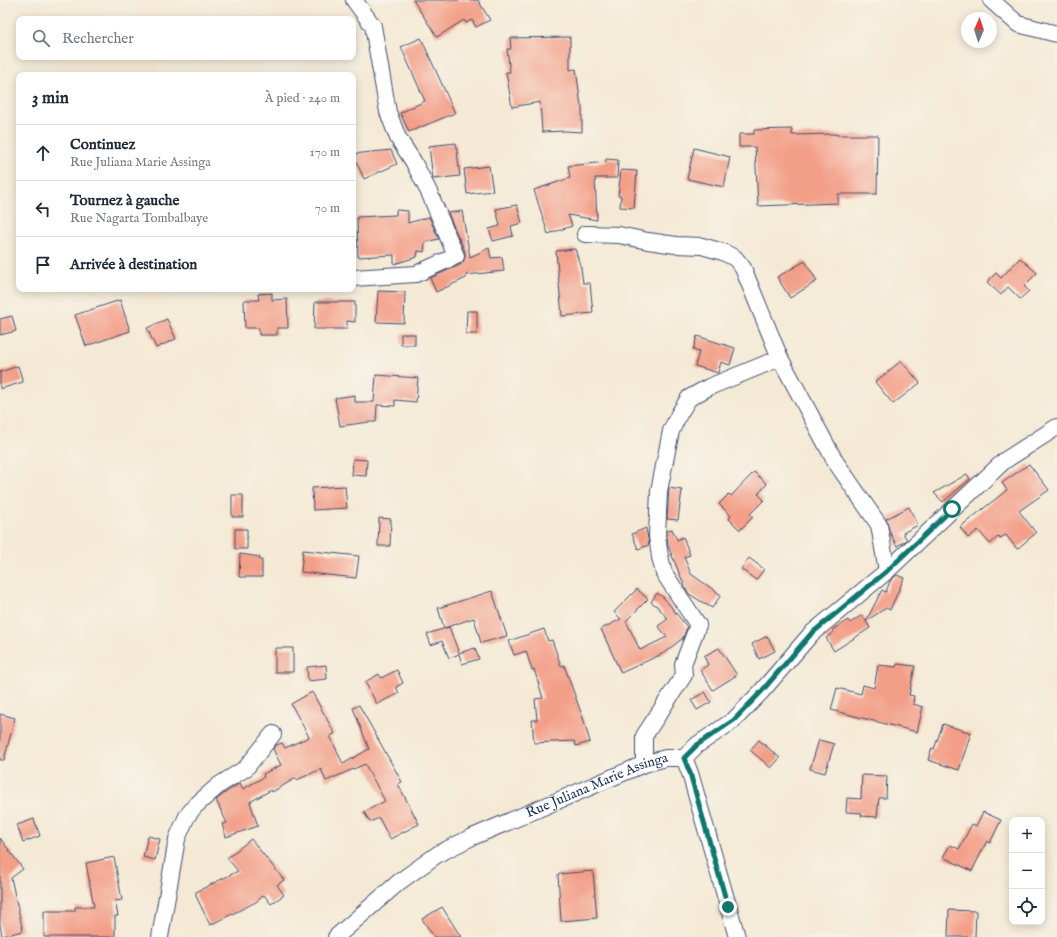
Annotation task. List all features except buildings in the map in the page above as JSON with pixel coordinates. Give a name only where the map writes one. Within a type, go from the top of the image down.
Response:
[{"type":"street","points":[[354,0],[373,26],[388,112],[398,138],[430,192],[456,256],[416,274],[356,278]]},
{"type":"street","points":[[991,0],[1018,24],[1057,34]]},
{"type":"street","points":[[584,234],[619,236],[676,245],[702,246],[723,252],[735,258],[743,268],[780,358],[835,461],[879,524],[887,571]]},
{"type":"street","points":[[644,764],[644,736],[684,675],[683,664],[698,625],[664,573],[657,536],[659,492],[671,431],[689,398],[709,387],[780,358]]},
{"type":"street","name":"Rue Juliana Marie Assinga","points":[[336,937],[399,882],[438,854],[470,838],[644,764],[666,758],[684,758],[697,745],[734,720],[761,692],[811,634],[887,571],[1004,461],[1057,427]]},
{"type":"street","points":[[160,937],[177,839],[187,816],[195,806],[219,785],[246,768],[273,734]]},
{"type":"street","points":[[684,758],[690,773],[737,937]]},
{"type":"route","points":[[728,907],[690,773],[684,758],[697,745],[734,720],[761,692],[811,634],[887,571],[952,509]]}]
